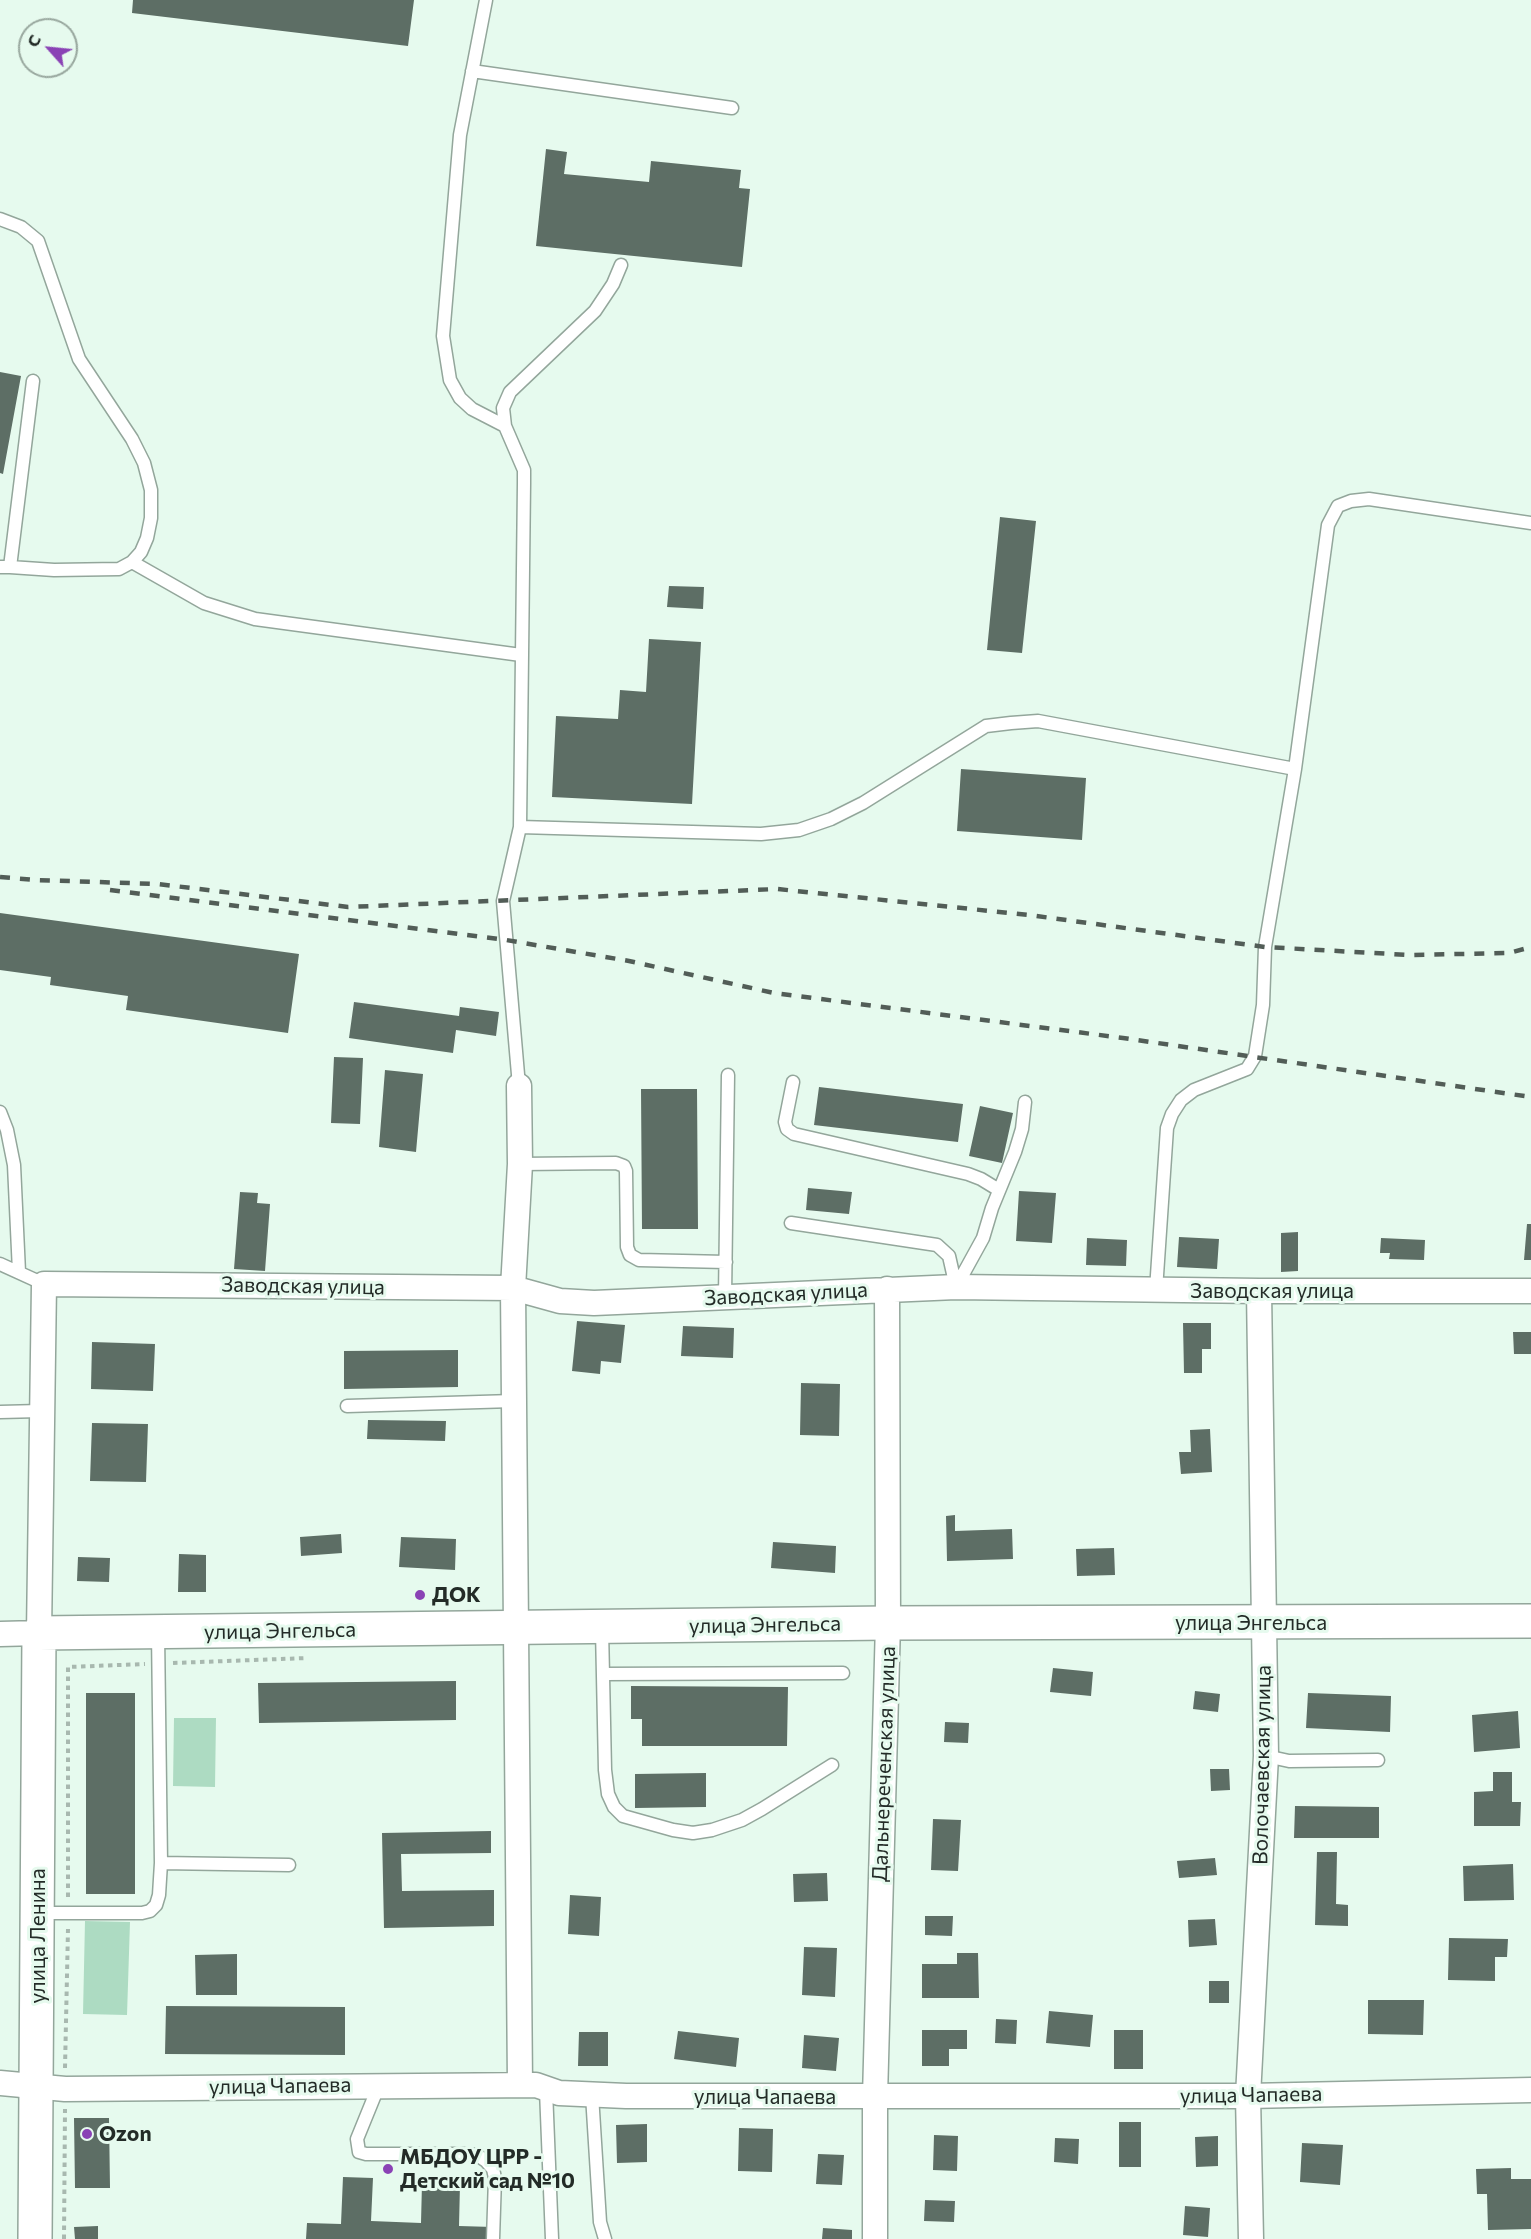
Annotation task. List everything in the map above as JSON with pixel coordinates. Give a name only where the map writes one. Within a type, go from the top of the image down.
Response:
[{"type":"main road","name":"улица Энгельса","points":[[39,1634],[159,1648],[514,1628],[888,1623],[1531,1621]]},
{"type":"main road","name":"улица Ленина","points":[[35,2239],[51,2088],[53,1913],[39,1634]]},
{"type":"street","points":[[519,1086],[520,1164],[513,1288],[513,1401],[520,2085]]},
{"type":"street","name":"Заводская улица","points":[[44,1284],[513,1288],[578,1303],[956,1287],[1259,1291],[1531,1290]]},
{"type":"street","points":[[39,1634],[40,1411],[44,1284]]},
{"type":"street","name":"Дальнереченская улица","points":[[875,2239],[875,2097],[888,1623],[887,1289]]},
{"type":"street","name":"Волочаевская улица","points":[[1251,2239],[1248,2096],[1266,1756],[1259,1291]]},
{"type":"street","name":"улица Энгельса","points":[[0,1634],[39,1634]]},
{"type":"street","name":"улица Чапаева","points":[[0,2083],[51,2088],[536,2085],[546,2090],[592,2095],[875,2097],[1248,2096],[1531,2090]]},
{"type":"lane","points":[[486,0],[460,135],[443,336],[450,380],[460,398],[472,409],[505,426]]},
{"type":"lane","points":[[472,71],[732,108]]},
{"type":"lane","points":[[0,219],[21,227],[38,241],[80,359],[132,439],[144,463],[151,490],[151,518],[147,538],[141,552],[132,562],[119,569],[54,570],[5,567],[33,381]]},
{"type":"lane","points":[[519,1086],[503,901],[520,827],[524,470],[505,426],[504,400],[595,311],[613,284],[621,265]]},
{"type":"lane","points":[[1156,1290],[1167,1128],[1172,1114],[1181,1100],[1194,1090],[1247,1069],[1255,1056],[1263,1005],[1265,947],[1295,769],[1328,525],[1338,506],[1351,501],[1369,499],[1531,523]]},
{"type":"lane","points":[[132,562],[204,603],[255,619],[521,655]]},
{"type":"lane","points":[[520,827],[761,834],[799,830],[831,819],[863,803],[986,726],[1011,723],[1038,722],[1295,769]]},
{"type":"lane","points":[[725,1298],[728,1075]]},
{"type":"lane","points":[[793,1082],[785,1122],[787,1129],[794,1134],[968,1174],[999,1190]]},
{"type":"lane","points":[[956,1287],[981,1244],[1018,1141],[1024,1102]]},
{"type":"lane","points":[[0,1112],[7,1130],[14,1165],[19,1272]]},
{"type":"lane","points":[[520,1164],[616,1163],[624,1166],[626,1171],[627,1247],[630,1256],[639,1260],[726,1262]]},
{"type":"lane","points":[[791,1223],[937,1245],[949,1256],[956,1287]]},
{"type":"lane","points":[[0,1264],[44,1284]]},
{"type":"lane","points":[[347,1406],[513,1401]]},
{"type":"lane","points":[[0,1412],[40,1411]]},
{"type":"lane","points":[[602,1628],[608,1794],[614,1807],[622,1816],[673,1830],[693,1833],[712,1830],[742,1820],[832,1765]]},
{"type":"lane","points":[[53,1913],[150,1911],[159,1895],[161,1863],[159,1648]]},
{"type":"lane","points":[[603,1674],[843,1673]]},
{"type":"lane","points":[[1266,1756],[1289,1761],[1378,1761]]},
{"type":"lane","points":[[161,1863],[289,1865]]},
{"type":"lane","points":[[379,2085],[357,2139],[359,2152],[366,2154],[477,2155],[493,2169],[495,2178],[493,2239]]},
{"type":"lane","points":[[546,2090],[552,2239]]},
{"type":"lane","points":[[592,2095],[600,2222],[605,2239]]},
{"type":"path","points":[[64,2239],[51,2088],[53,1913],[68,1667],[159,1648],[313,1658]]},
{"type":"green space","points":[[174,1718],[216,1718],[215,1787],[173,1786]]},
{"type":"green space","points":[[85,1921],[130,1922],[127,2015],[83,2014]]},
{"type":"building","points":[[133,0],[414,0],[408,46],[132,13]]},
{"type":"building","points":[[546,149],[567,152],[564,174],[649,182],[651,161],[741,170],[739,188],[750,189],[742,267],[536,246]]},
{"type":"building","points":[[0,372],[21,376],[3,474],[0,473]]},
{"type":"building","points":[[1000,517],[1036,521],[1022,653],[987,650]]},
{"type":"building","points":[[669,586],[704,587],[703,609],[667,607]]},
{"type":"building","points":[[649,639],[701,642],[692,804],[552,797],[556,716],[618,719],[620,690],[646,692]]},
{"type":"building","points":[[961,769],[1086,778],[1082,840],[957,831]]},
{"type":"building","points":[[0,913],[299,954],[288,1033],[126,1010],[128,996],[50,985],[51,977],[0,970]]},
{"type":"building","points":[[354,1002],[459,1016],[460,1007],[499,1012],[496,1036],[456,1030],[453,1053],[349,1038]]},
{"type":"building","points":[[334,1057],[363,1058],[360,1124],[331,1123]]},
{"type":"building","points":[[385,1070],[423,1074],[416,1152],[379,1147]]},
{"type":"building","points":[[819,1087],[963,1104],[958,1142],[814,1125]]},
{"type":"building","points":[[641,1089],[697,1089],[698,1229],[642,1229]]},
{"type":"building","points":[[980,1106],[1013,1113],[1002,1163],[969,1156]]},
{"type":"building","points":[[808,1188],[852,1192],[849,1214],[806,1210]]},
{"type":"building","points":[[1019,1191],[1056,1193],[1052,1243],[1016,1241]]},
{"type":"building","points":[[240,1192],[258,1193],[257,1203],[270,1204],[265,1271],[234,1269]]},
{"type":"building","points":[[1527,1224],[1531,1224],[1531,1260],[1524,1260]]},
{"type":"building","points":[[1298,1232],[1298,1271],[1281,1272],[1281,1233]]},
{"type":"building","points":[[1179,1237],[1219,1239],[1217,1269],[1177,1267]]},
{"type":"building","points":[[1087,1238],[1127,1240],[1126,1266],[1086,1265]]},
{"type":"building","points":[[1381,1238],[1425,1240],[1424,1260],[1389,1259],[1390,1253],[1380,1253]]},
{"type":"building","points":[[577,1321],[625,1325],[621,1363],[601,1361],[600,1374],[572,1371]]},
{"type":"building","points":[[1183,1323],[1211,1323],[1211,1349],[1202,1349],[1202,1373],[1184,1373]]},
{"type":"building","points":[[683,1326],[734,1328],[733,1358],[681,1356]]},
{"type":"building","points":[[1513,1332],[1531,1332],[1531,1354],[1514,1354]]},
{"type":"building","points":[[92,1342],[155,1344],[153,1391],[91,1389]]},
{"type":"building","points":[[458,1350],[458,1387],[344,1389],[344,1351]]},
{"type":"building","points":[[801,1383],[840,1384],[839,1436],[800,1435]]},
{"type":"building","points":[[368,1420],[446,1421],[445,1441],[367,1439]]},
{"type":"building","points":[[92,1423],[148,1424],[146,1482],[90,1481]]},
{"type":"building","points":[[1210,1429],[1212,1472],[1181,1474],[1179,1452],[1191,1452],[1190,1430]]},
{"type":"building","points":[[955,1515],[955,1531],[1012,1529],[1013,1559],[947,1561],[946,1516]]},
{"type":"building","points":[[341,1534],[342,1553],[301,1556],[300,1537]]},
{"type":"building","points":[[401,1537],[456,1539],[455,1570],[399,1567]]},
{"type":"building","points":[[773,1542],[836,1546],[835,1573],[771,1568]]},
{"type":"building","points":[[1114,1548],[1115,1575],[1077,1576],[1076,1549]]},
{"type":"building","points":[[179,1554],[206,1555],[206,1592],[178,1592]]},
{"type":"building","points":[[78,1557],[110,1558],[109,1582],[77,1581]]},
{"type":"building","points":[[1053,1668],[1093,1672],[1091,1696],[1050,1692]]},
{"type":"building","points":[[456,1681],[456,1720],[259,1723],[258,1683]]},
{"type":"building","points":[[631,1686],[788,1687],[787,1746],[642,1746],[642,1719],[631,1719]]},
{"type":"building","points":[[1195,1691],[1220,1694],[1218,1712],[1193,1709]]},
{"type":"building","points":[[86,1693],[135,1693],[135,1894],[86,1894]]},
{"type":"building","points":[[1308,1693],[1391,1696],[1390,1732],[1306,1728]]},
{"type":"building","points":[[1518,1711],[1520,1748],[1474,1752],[1472,1715]]},
{"type":"building","points":[[945,1722],[969,1723],[968,1743],[944,1742]]},
{"type":"building","points":[[1210,1769],[1229,1769],[1230,1790],[1211,1791]]},
{"type":"building","points":[[1493,1772],[1512,1772],[1512,1802],[1521,1802],[1520,1826],[1474,1826],[1474,1792],[1493,1791]]},
{"type":"building","points":[[706,1773],[706,1807],[635,1808],[635,1774]]},
{"type":"building","points":[[1295,1806],[1379,1807],[1379,1838],[1294,1838]]},
{"type":"building","points":[[933,1819],[961,1820],[958,1871],[931,1870]]},
{"type":"building","points":[[491,1831],[491,1853],[401,1854],[402,1891],[494,1890],[494,1926],[384,1928],[382,1833]]},
{"type":"building","points":[[1317,1852],[1337,1852],[1336,1904],[1348,1905],[1348,1926],[1315,1925]]},
{"type":"building","points":[[1215,1858],[1217,1875],[1179,1878],[1177,1861]]},
{"type":"building","points":[[1513,1864],[1514,1900],[1464,1901],[1463,1866]]},
{"type":"building","points":[[827,1873],[828,1901],[794,1902],[793,1874]]},
{"type":"building","points":[[570,1895],[601,1897],[599,1936],[568,1934]]},
{"type":"building","points":[[925,1916],[953,1916],[952,1936],[925,1935]]},
{"type":"building","points":[[1215,1919],[1217,1945],[1189,1947],[1188,1920]]},
{"type":"building","points":[[1449,1938],[1508,1939],[1507,1957],[1495,1957],[1495,1981],[1448,1980]]},
{"type":"building","points":[[804,1947],[837,1948],[835,1997],[802,1995]]},
{"type":"building","points":[[957,1953],[978,1953],[979,1998],[922,1998],[922,1964],[957,1964]]},
{"type":"building","points":[[237,1954],[237,1995],[196,1995],[195,1955]]},
{"type":"building","points":[[1209,1981],[1229,1981],[1229,2003],[1209,2003]]},
{"type":"building","points":[[1368,2000],[1424,2000],[1423,2035],[1368,2034]]},
{"type":"building","points":[[166,2006],[345,2007],[345,2055],[165,2054]]},
{"type":"building","points":[[1049,2011],[1093,2015],[1090,2047],[1046,2043]]},
{"type":"building","points":[[996,2019],[1017,2020],[1016,2044],[995,2043]]},
{"type":"building","points":[[922,2030],[967,2030],[967,2049],[949,2049],[949,2066],[922,2066]]},
{"type":"building","points":[[1114,2030],[1143,2030],[1143,2069],[1114,2069]]},
{"type":"building","points":[[678,2031],[739,2038],[736,2067],[674,2059]]},
{"type":"building","points":[[579,2032],[608,2032],[608,2066],[578,2066]]},
{"type":"building","points":[[804,2035],[839,2038],[836,2071],[802,2068]]},
{"type":"building","points":[[74,2118],[109,2118],[110,2188],[75,2188]]},
{"type":"building","points":[[1119,2122],[1141,2122],[1141,2167],[1119,2167]]},
{"type":"building","points":[[647,2124],[647,2162],[617,2163],[616,2125]]},
{"type":"building","points":[[739,2128],[773,2129],[772,2172],[738,2171]]},
{"type":"building","points":[[934,2135],[958,2136],[957,2171],[933,2170]]},
{"type":"building","points":[[1218,2136],[1218,2166],[1196,2167],[1195,2137]]},
{"type":"building","points":[[1055,2138],[1079,2139],[1078,2164],[1054,2162]]},
{"type":"building","points":[[1302,2143],[1343,2145],[1340,2185],[1300,2182]]},
{"type":"building","points":[[818,2154],[844,2155],[842,2185],[816,2184]]},
{"type":"building","points":[[1511,2168],[1511,2179],[1531,2179],[1531,2229],[1488,2230],[1487,2194],[1477,2194],[1476,2169]]},
{"type":"building","points":[[343,2177],[373,2178],[371,2221],[421,2223],[422,2183],[460,2184],[459,2226],[493,2227],[493,2239],[306,2239],[307,2223],[341,2224]]},
{"type":"building","points":[[925,2200],[955,2201],[954,2222],[924,2221]]},
{"type":"building","points":[[1185,2206],[1210,2208],[1208,2237],[1183,2235]]},
{"type":"building","points":[[98,2226],[98,2239],[75,2239],[74,2227]]},
{"type":"building","points":[[823,2228],[852,2230],[852,2239],[822,2239]]},
{"type":"railway","points":[[0,877],[158,884],[348,907],[777,889],[1029,915],[1265,947],[1410,955],[1509,953],[1531,947]]},
{"type":"railway","points":[[110,890],[506,940],[629,961],[774,993],[1123,1038],[1531,1097]]},
{"type":"place","name":"ДОК","points":[[420,1595]]},
{"type":"place","name":"Ozon","points":[[87,2134]]},
{"type":"place","name":"МБДОУ ЦРР - Детский сад №10","points":[[388,2169]]}]
